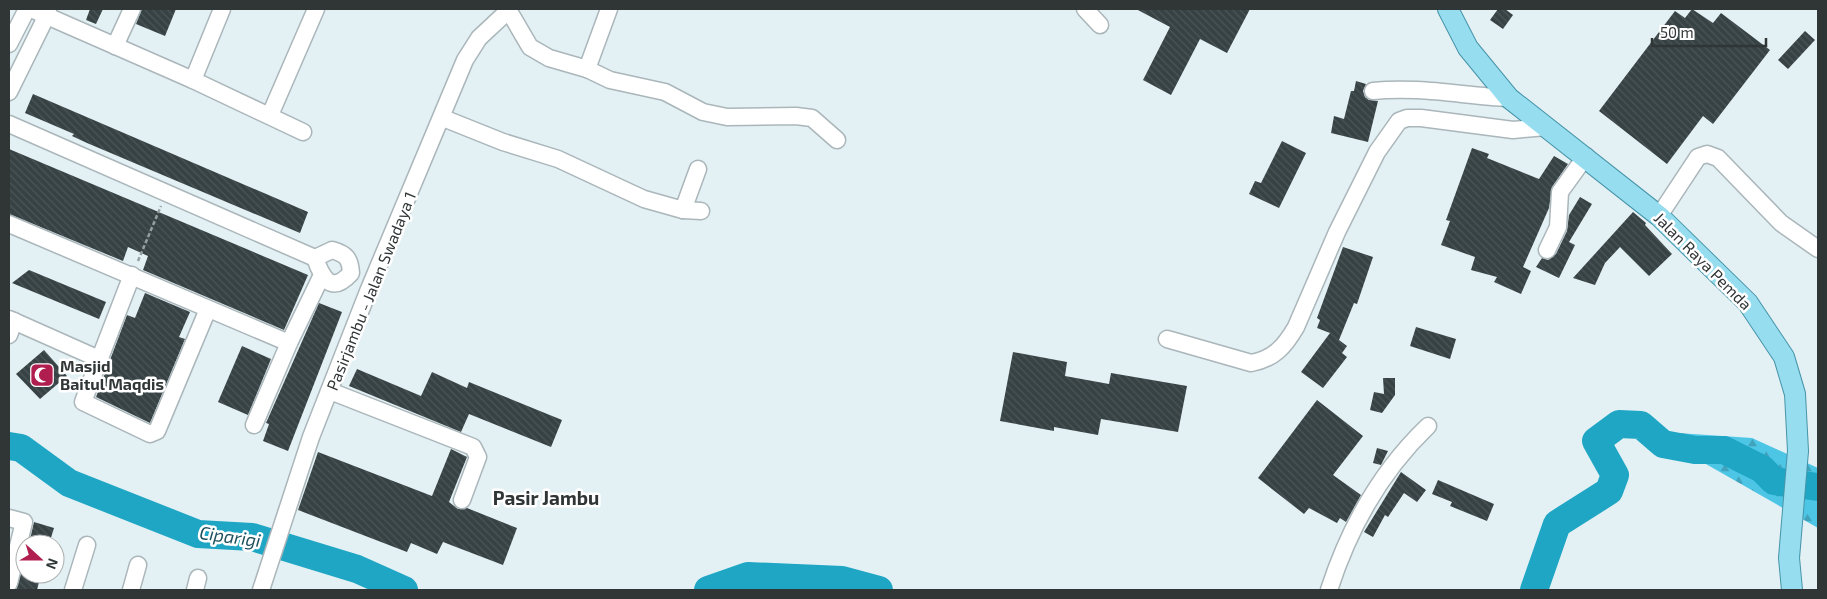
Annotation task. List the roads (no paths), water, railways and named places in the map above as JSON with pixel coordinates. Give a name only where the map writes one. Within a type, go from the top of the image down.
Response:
[{"type":"main road","name":"Jalan Raya Pemda","points":[[1448,9],[1468,48],[1510,98],[1586,156],[1659,216],[1748,303],[1784,357],[1795,394],[1798,451],[1790,520],[1789,558],[1792,590]]},
{"type":"street","points":[[9,44],[29,9],[48,12],[115,46],[270,115],[303,132]]},
{"type":"street","points":[[115,46],[132,9]]},
{"type":"street","points":[[193,80],[222,9]]},
{"type":"street","points":[[270,115],[316,9]]},
{"type":"street","points":[[1085,9],[1100,25]]},
{"type":"street","points":[[509,10],[530,47],[538,52],[588,69],[610,80],[665,92],[696,109],[727,117],[796,116],[812,118],[837,140]]},
{"type":"street","name":"Pasirjambu - Jalan Swadaya 1","points":[[261,590],[311,437],[369,289],[465,60],[479,38],[509,10]]},
{"type":"street","points":[[588,69],[604,10]]},
{"type":"street","points":[[9,92],[48,12]]},
{"type":"street","points":[[1373,91],[1400,88],[1467,97],[1510,98]]},
{"type":"street","points":[[442,118],[503,142],[558,159],[644,199],[683,210],[701,211]]},
{"type":"street","points":[[1167,339],[1252,364],[1263,362],[1285,346],[1364,174],[1398,121],[1407,118],[1421,118],[1513,130],[1546,127]]},
{"type":"street","points":[[9,124],[315,258],[332,250],[343,253],[350,260],[351,273],[345,280],[332,282],[321,277]]},
{"type":"street","points":[[1659,216],[1698,157],[1707,154],[1718,158],[1781,223],[1818,249]]},
{"type":"street","points":[[1547,250],[1558,227],[1560,192],[1586,156]]},
{"type":"street","points":[[683,210],[698,170]]},
{"type":"street","points":[[9,224],[289,343]]},
{"type":"street","points":[[254,425],[289,343],[321,277],[315,258]]},
{"type":"street","points":[[132,275],[83,402],[141,430],[154,434],[157,431],[208,309]]},
{"type":"street","points":[[10,325],[99,359]]},
{"type":"street","points":[[330,391],[473,447],[478,457],[462,500]]},
{"type":"street","points":[[1329,590],[1362,510],[1405,448],[1428,426]]},
{"type":"street","points":[[9,518],[24,522],[9,583]]},
{"type":"street","points":[[73,590],[87,545]]},
{"type":"street","points":[[131,590],[138,565]]},
{"type":"waterway","name":"Ciparigi","points":[[1534,590],[1557,524],[1609,491],[1615,475],[1596,441],[1619,424],[1641,425],[1663,444],[1695,450],[1724,450],[1762,469],[1774,481],[1818,487]]},
{"type":"waterway","name":"Ciparigi","points":[[9,446],[21,448],[69,483],[198,534],[252,537],[357,569],[404,590]]},
{"type":"waterway","name":"Ciparigi","points":[[708,590],[748,576],[842,580],[879,590]]},
{"type":"place","name":"Masjid Baitul Maqdis","points":[[42,375]]},
{"type":"district","name":"Pasir Jambu","points":[[546,498]]}]
